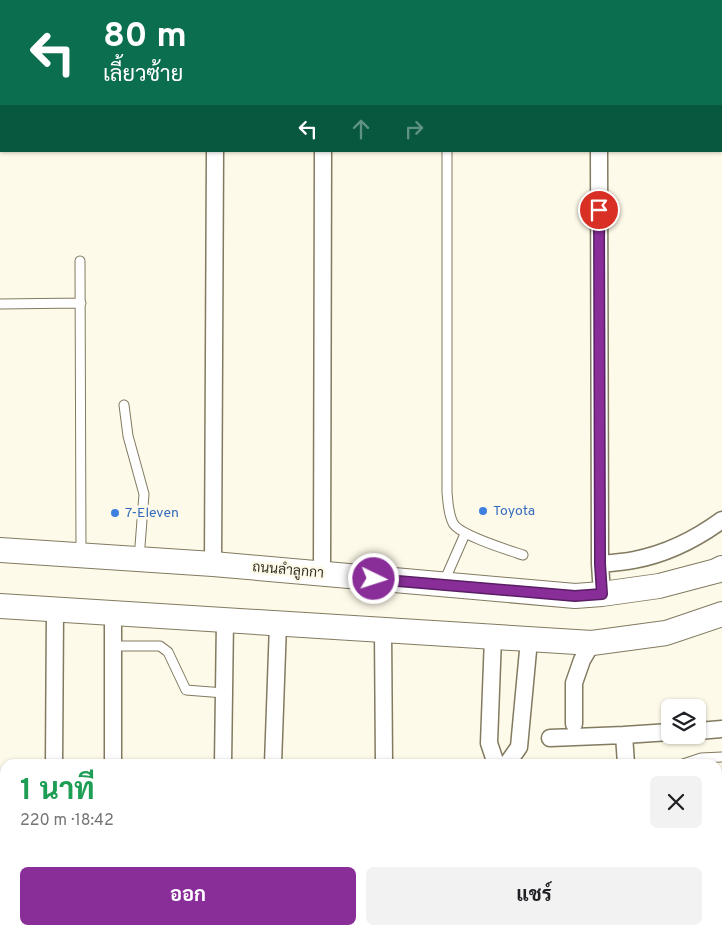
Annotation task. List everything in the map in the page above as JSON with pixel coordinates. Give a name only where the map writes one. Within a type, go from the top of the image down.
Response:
[{"type":"main road","name":"ถนนลำลูกกา","points":[[0,550],[213,564],[575,596],[659,586],[722,568]]},
{"type":"main road","points":[[0,606],[592,643],[666,633],[722,614]]},
{"type":"street","points":[[213,564],[215,152]]},
{"type":"street","points":[[322,575],[323,152]]},
{"type":"street","points":[[599,152],[600,564],[602,594]]},
{"type":"street","points":[[600,564],[635,560],[680,545],[722,520]]},
{"type":"street","points":[[54,759],[56,610]]},
{"type":"street","points":[[113,614],[113,759]]},
{"type":"street","points":[[223,759],[225,620]]},
{"type":"street","points":[[274,759],[278,624]]},
{"type":"street","points":[[383,630],[384,759]]},
{"type":"street","points":[[492,637],[489,743],[494,759]]},
{"type":"street","points":[[511,759],[520,747],[529,640]]},
{"type":"street","points":[[574,724],[574,682],[579,666],[592,643]]},
{"type":"street","points":[[706,730],[722,729]]},
{"type":"street","points":[[550,738],[661,733]]},
{"type":"street","points":[[624,735],[626,759]]},
{"type":"lane","points":[[447,152],[448,508],[453,524],[465,534],[523,555]]},
{"type":"lane","points":[[80,261],[81,556]]},
{"type":"lane","points":[[0,304],[81,304]]},
{"type":"lane","points":[[124,405],[128,436],[144,494],[139,560]]},
{"type":"lane","points":[[443,584],[465,534]]},
{"type":"lane","points":[[113,646],[160,646],[168,652],[186,690],[224,693]]},
{"type":"lane","points":[[697,759],[722,757]]},
{"type":"place","name":"Toyota","points":[[483,511]]},
{"type":"place","name":"7-Eleven","points":[[115,513]]},
{"type":"route","points":[[374,579],[575,596],[602,594],[600,564],[599,210]]}]
